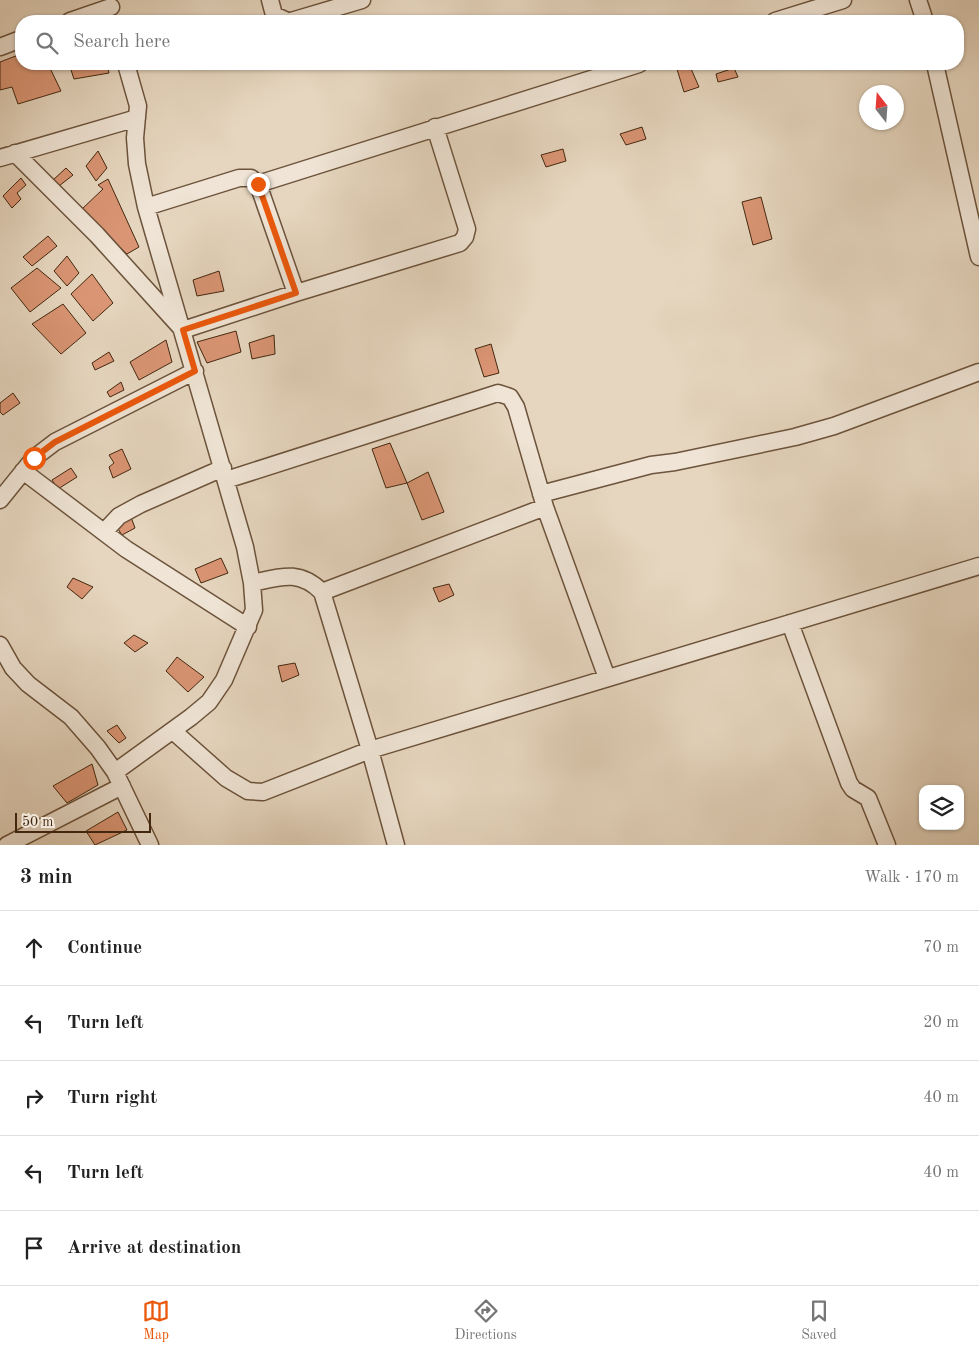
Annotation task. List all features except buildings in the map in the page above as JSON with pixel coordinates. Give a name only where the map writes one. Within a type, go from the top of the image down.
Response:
[{"type":"street","points":[[270,0],[274,15]]},
{"type":"street","points":[[310,15],[362,0]]},
{"type":"street","points":[[794,15],[843,0]]},
{"type":"street","points":[[918,0],[923,15]]},
{"type":"street","points":[[93,15],[112,10]]},
{"type":"street","points":[[0,47],[15,41]]},
{"type":"street","points":[[7,845],[118,779],[173,730],[209,702],[224,680],[254,610],[252,583],[245,547],[146,207],[137,164],[135,138],[138,106],[128,70]]},
{"type":"street","points":[[258,184],[620,70]]},
{"type":"street","points":[[936,70],[979,257]]},
{"type":"street","points":[[7,156],[137,118]]},
{"type":"street","points":[[183,330],[460,243],[465,237],[466,229],[435,127]]},
{"type":"street","points":[[7,156],[97,235],[183,330]]},
{"type":"street","points":[[146,207],[239,178],[251,178],[258,184],[296,293]]},
{"type":"street","points":[[0,500],[34,458],[55,442],[195,371]]},
{"type":"street","points":[[322,592],[543,500],[651,465],[675,462],[795,437],[834,426],[979,372]]},
{"type":"street","points":[[104,532],[119,516],[141,504],[224,474],[498,393],[510,397],[516,408],[543,500],[607,678]]},
{"type":"street","points":[[23,471],[126,549],[248,627]]},
{"type":"street","points":[[173,730],[226,778],[248,791],[263,792],[370,750],[979,566]]},
{"type":"street","points":[[252,583],[288,576],[305,578],[322,592],[370,750],[396,845]]},
{"type":"street","points":[[790,623],[849,783],[853,789],[868,798],[887,845]]},
{"type":"street","points":[[0,645],[13,668],[28,684],[71,717],[98,748],[118,779],[150,845]]},
{"type":"route","points":[[34,458],[55,442],[195,371],[183,330],[296,293],[258,184]]}]
